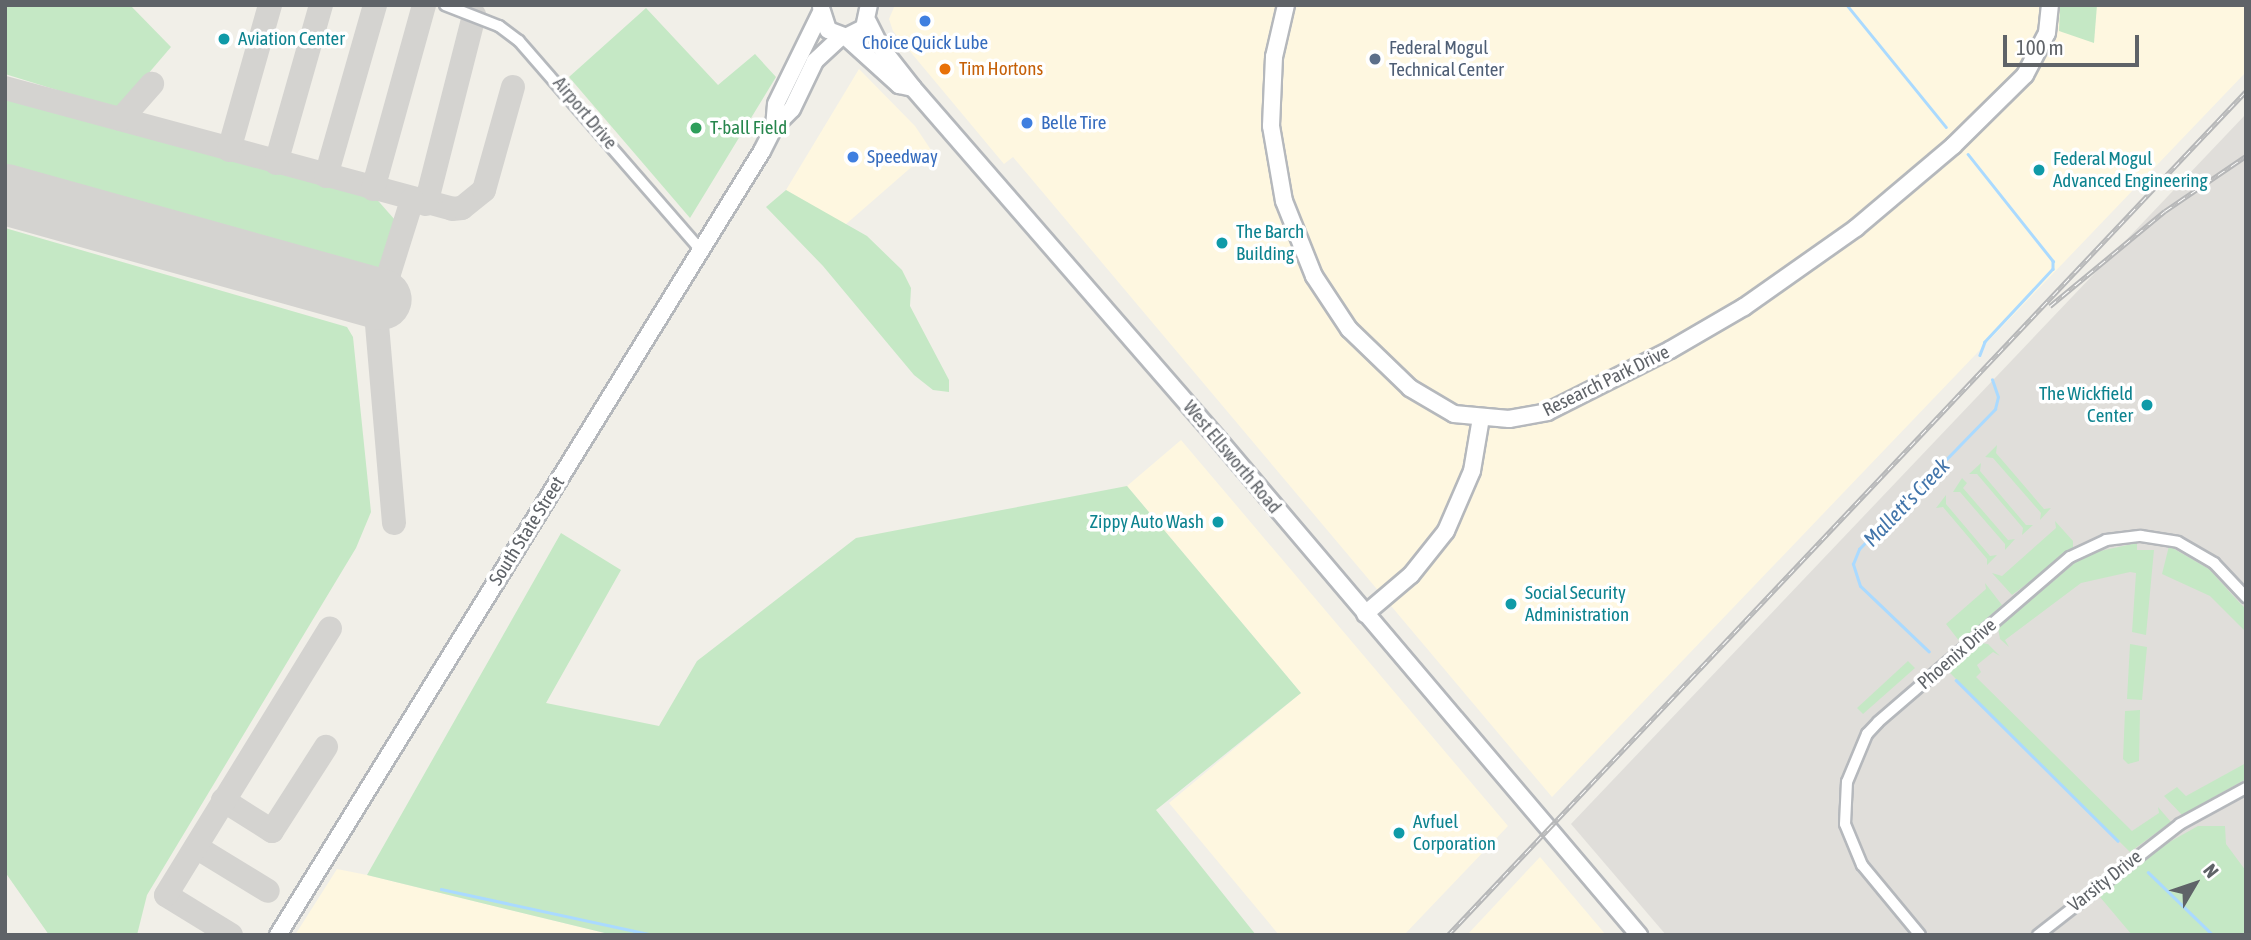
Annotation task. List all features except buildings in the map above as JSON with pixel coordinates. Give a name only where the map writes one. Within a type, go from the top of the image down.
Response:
[{"type":"main road","name":"Research Park Drive","points":[[1286,5],[1274,57],[1271,126],[1284,201],[1300,248],[1331,303],[1387,370],[1430,401],[1454,414],[1481,418],[1528,417],[1572,400],[1670,350],[1787,278],[1901,192],[2009,92],[2038,55],[2048,33],[2050,5]]},
{"type":"main road","name":"South State Street","points":[[774,127],[776,103],[821,10]]},
{"type":"main road","name":"West Ellsworth Road","points":[[821,10],[828,30],[844,37],[899,85],[913,89]]},
{"type":"main road","name":"South State Street","points":[[278,935],[701,250],[774,127],[792,109],[815,61],[844,37],[859,33],[870,12]]},
{"type":"main road","name":"West Ellsworth Road","points":[[870,12],[880,46],[913,89],[1639,935]]},
{"type":"main road","points":[[1365,614],[1410,575],[1445,534],[1472,471],[1481,418]]},
{"type":"street","name":"Airport Drive","points":[[445,5],[499,26],[519,41],[701,250]]},
{"type":"street","name":"Phoenix Drive","points":[[1920,935],[1862,864],[1845,824],[1847,782],[1855,758],[1878,722],[2070,556],[2106,540],[2141,536],[2178,542],[2214,563],[2246,597]]},
{"type":"street","name":"Varsity Drive","points":[[2038,935],[2180,824],[2246,788]]},
{"type":"shaded area","points":[[895,5],[2246,5],[2246,72],[1552,797],[1013,157],[1004,164],[893,31],[889,19]]},
{"type":"shaded area","points":[[859,69],[915,126],[931,150],[845,225],[786,190]]},
{"type":"shaded area","points":[[2246,114],[2246,935],[1666,935],[1571,824]]},
{"type":"shaded area","points":[[1181,440],[1508,826],[1404,935],[1279,935],[1169,803],[1301,693],[1127,486]]},
{"type":"shaded area","points":[[1540,857],[1606,935],[1467,935]]},
{"type":"shaded area","points":[[337,869],[367,875],[613,935],[295,935]]},
{"type":"green space","points":[[5,5],[130,5],[171,47],[118,109],[5,74]]},
{"type":"green space","points":[[2060,5],[2097,5],[2094,43],[2059,31]]},
{"type":"green space","points":[[646,8],[718,85],[755,54],[776,77],[690,218],[569,77]]},
{"type":"green space","points":[[5,96],[373,195],[395,220],[388,265],[376,274],[366,274],[5,174]]},
{"type":"green space","points":[[786,190],[867,236],[902,270],[911,288],[910,306],[949,380],[949,392],[933,390],[914,375],[823,266],[766,207]]},
{"type":"green space","points":[[5,228],[347,327],[353,337],[371,512],[356,548],[147,895],[137,935],[49,935],[5,872]]},
{"type":"green space","points":[[1997,445],[1996,453],[2044,509],[2051,508],[2040,520],[2041,513],[1993,458],[1985,457]]},
{"type":"green space","points":[[1981,463],[1980,471],[2026,525],[2033,525],[2022,535],[2023,528],[1977,474],[1969,474]]},
{"type":"green space","points":[[1962,478],[1967,483],[1963,488],[2008,540],[2015,539],[2005,550],[2005,544],[1960,492],[1953,492]]},
{"type":"green space","points":[[1127,486],[1301,693],[1156,810],[1256,935],[613,935],[367,875],[561,533],[621,570],[546,703],[659,726],[697,661],[856,538]]},
{"type":"green space","points":[[1946,495],[1946,504],[1990,556],[1997,555],[1987,565],[1987,559],[1943,507],[1936,508]]},
{"type":"green space","points":[[2055,521],[2073,541],[2073,549],[2012,595],[1992,573],[2002,576],[2056,528]]},
{"type":"green space","points":[[2137,543],[2137,550],[2154,550],[2146,635],[2132,632],[2136,573],[2130,572],[2081,583],[2005,640],[2009,647],[2000,639],[1998,628],[2077,561],[2100,551]]},
{"type":"green space","points":[[2169,546],[2209,569],[2246,609],[2246,632],[2210,596],[2162,574]]},
{"type":"green space","points":[[1985,583],[2002,605],[1960,642],[1946,624],[1986,589]]},
{"type":"green space","points":[[1980,643],[1988,644],[2000,656],[1993,652],[1977,665],[1981,672],[1976,677],[2132,831],[2159,813],[2158,807],[2171,822],[2130,852],[1948,671]]},
{"type":"green space","points":[[2130,644],[2147,647],[2142,700],[2127,699]]},
{"type":"green space","points":[[1908,661],[1915,668],[1863,714],[1857,708]]},
{"type":"green space","points":[[2140,710],[2139,761],[2128,764],[2123,759],[2125,711]]},
{"type":"green space","points":[[2246,763],[2246,779],[2182,815],[2164,796],[2177,787],[2186,796]]},
{"type":"green space","points":[[2198,826],[2225,826],[2226,844],[2246,871],[2246,935],[2132,935],[2100,897],[2157,849]]},
{"type":"waterway","name":"Mallett's Creek","points":[[1847,5],[1946,127]]},
{"type":"waterway","name":"Mallett's Creek","points":[[1968,154],[2053,261],[2053,269],[1985,342],[1980,355]]},
{"type":"waterway","name":"Mallett's Creek","points":[[1929,652],[1860,586],[1853,564],[1859,549],[1995,409],[1998,397],[1992,380]]},
{"type":"waterway","name":"Mallett's Creek","points":[[1956,680],[2118,841]]},
{"type":"waterway","name":"Mallett's Creek","points":[[2148,872],[2213,935]]},
{"type":"waterway","points":[[441,889],[654,935]]},
{"type":"taxiway","points":[[229,150],[270,5]]},
{"type":"taxiway","points":[[276,163],[321,5]]},
{"type":"taxiway","points":[[326,176],[375,5]]},
{"type":"taxiway","points":[[373,189],[424,5]]},
{"type":"taxiway","points":[[426,204],[474,15]]},
{"type":"taxiway","points":[[121,119],[152,84]]},
{"type":"taxiway","points":[[5,88],[452,209],[462,208],[484,190],[513,87]]},
{"type":"taxiway","points":[[394,523],[376,315],[412,200]]},
{"type":"taxiway","points":[[231,935],[166,895],[330,628]]},
{"type":"taxiway","points":[[223,800],[272,831],[326,747]]},
{"type":"taxiway","points":[[196,847],[268,891]]},
{"type":"runway","points":[[5,194],[381,299]]},
{"type":"railway","points":[[1448,935],[2246,91]]},
{"type":"railway","points":[[2050,306],[2165,211],[2246,156]]},
{"type":"place","name":"Choice Quick Lube","points":[[925,21]]},
{"type":"place","name":"Aviation Center","points":[[224,39]]},
{"type":"place","name":"Federal Mogul Technical Center","points":[[1375,59]]},
{"type":"place","name":"Tim Hortons","points":[[945,69]]},
{"type":"place","name":"Belle Tire","points":[[1027,123]]},
{"type":"place","name":"T-ball Field","points":[[696,128]]},
{"type":"place","name":"Speedway","points":[[853,157]]},
{"type":"place","name":"Federal Mogul Advanced Engineering","points":[[2039,170]]},
{"type":"place","name":"The Barch Building","points":[[1222,243]]},
{"type":"place","name":"The Wickfield Center","points":[[2147,405]]},
{"type":"place","name":"Zippy Auto Wash","points":[[1218,522]]},
{"type":"place","name":"Social Security Administration","points":[[1511,604]]},
{"type":"place","name":"Avfuel Corporation","points":[[1399,833]]}]
